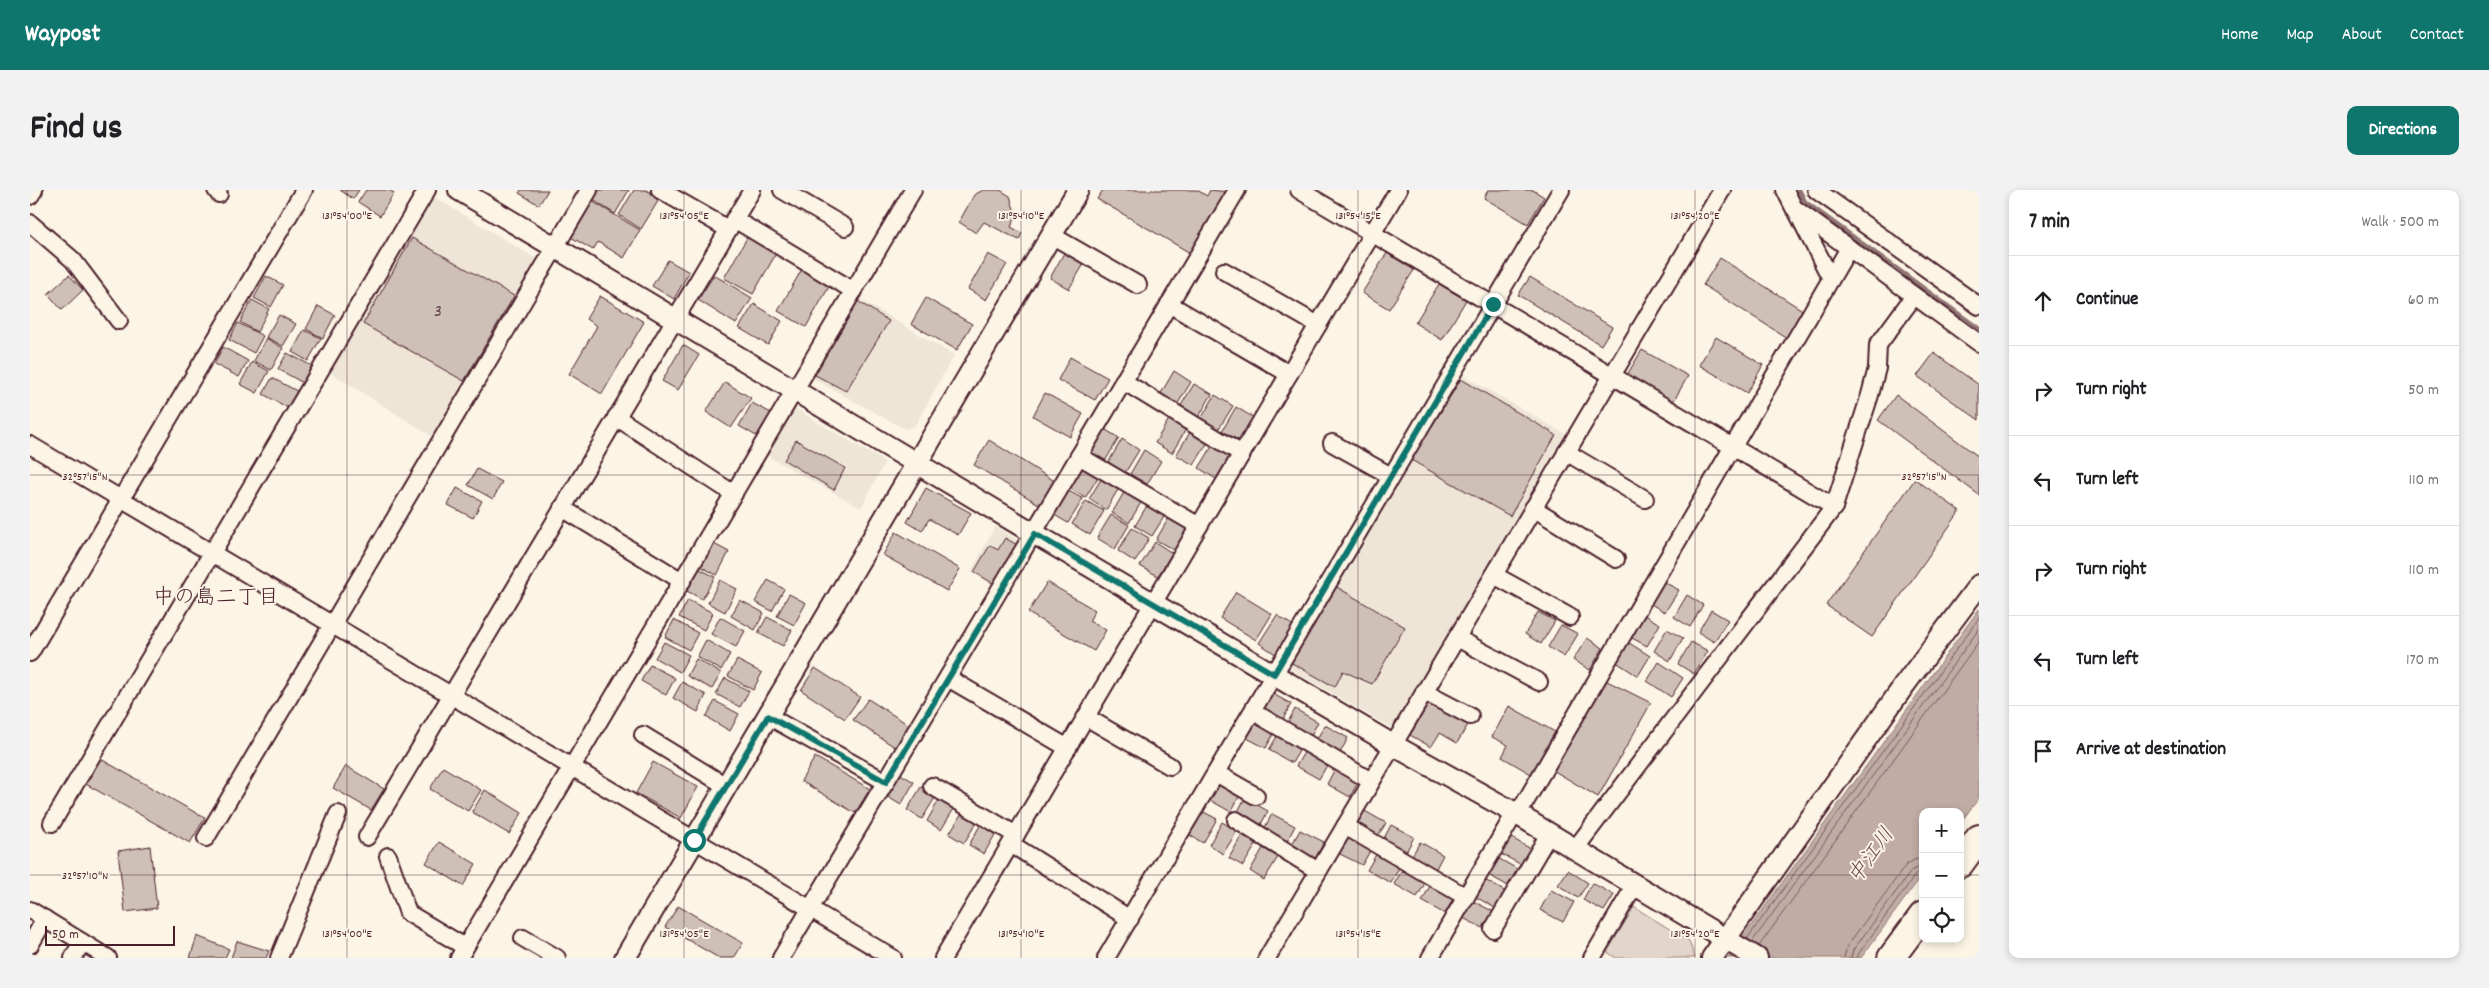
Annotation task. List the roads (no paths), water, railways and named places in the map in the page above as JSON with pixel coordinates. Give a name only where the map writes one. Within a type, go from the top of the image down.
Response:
[{"type":"highway","points":[[1964,859],[1979,838]]},
{"type":"highway","points":[[1892,958],[1919,921]]},
{"type":"street","points":[[30,196],[34,190]]},
{"type":"street","points":[[30,653],[304,190]]},
{"type":"street","points":[[52,823],[427,190]]},
{"type":"street","points":[[459,190],[1035,534],[1393,745],[1515,813],[1757,958]]},
{"type":"street","points":[[206,838],[589,190]]},
{"type":"street","points":[[660,190],[731,224],[854,291]]},
{"type":"street","points":[[367,837],[752,190]]},
{"type":"street","points":[[782,190],[846,226]]},
{"type":"street","points":[[388,856],[408,913],[462,953],[913,190]]},
{"type":"street","points":[[624,958],[1078,190]]},
{"type":"street","points":[[781,958],[1035,534],[1123,381],[1237,190]]},
{"type":"street","points":[[1299,190],[1834,507]]},
{"type":"street","points":[[943,958],[1398,190]]},
{"type":"street","points":[[1106,958],[1561,190]]},
{"type":"street","points":[[1267,958],[1722,190]]},
{"type":"street","points":[[1785,190],[1831,279]]},
{"type":"street","points":[[1816,190],[1979,306]]},
{"type":"street","points":[[1794,208],[1979,343]]},
{"type":"street","points":[[30,222],[73,260],[119,321]]},
{"type":"street","points":[[1051,235],[1138,285]]},
{"type":"street","points":[[1430,958],[1515,813],[1524,804],[1849,248]]},
{"type":"street","points":[[1224,271],[1318,325]]},
{"type":"street","points":[[1575,849],[1834,507],[1870,396],[1877,368],[1878,345],[1914,296]]},
{"type":"street","points":[[1169,304],[1289,374]]},
{"type":"street","points":[[1123,381],[1242,454]]},
{"type":"street","points":[[616,417],[734,494]]},
{"type":"street","points":[[1332,443],[1392,476]]},
{"type":"street","points":[[30,445],[893,958]]},
{"type":"street","points":[[1566,452],[1645,499]]},
{"type":"street","points":[[1079,456],[1199,526]]},
{"type":"street","points":[[562,508],[682,581]]},
{"type":"street","points":[[1533,508],[1616,559]]},
{"type":"street","points":[[1494,574],[1570,617]]},
{"type":"street","points":[[1712,958],[1729,941],[1979,585]]},
{"type":"street","points":[[1456,638],[1539,682]]},
{"type":"street","points":[[948,678],[1068,748]]},
{"type":"street","points":[[1424,692],[1470,716]]},
{"type":"street","points":[[768,716],[886,782]]},
{"type":"street","points":[[1086,717],[1170,766]]},
{"type":"street","points":[[1262,717],[1371,782]]},
{"type":"street","points":[[643,734],[726,786]]},
{"type":"street","points":[[1216,773],[1256,796]]},
{"type":"street","points":[[932,786],[1014,839],[1130,919]]},
{"type":"street","points":[[279,958],[338,814]]},
{"type":"street","points":[[1236,820],[1318,871]]},
{"type":"street","points":[[1345,826],[1466,898]]},
{"type":"street","points":[[1493,929],[1549,834]]},
{"type":"street","points":[[1592,958],[1635,885]]},
{"type":"street","points":[[30,910],[108,958]]},
{"type":"street","points":[[30,945],[45,919]]},
{"type":"street","points":[[522,938],[557,958]]},
{"type":"street","points":[[73,958],[82,942]]},
{"type":"water","name":"中江川","points":[[1979,609],[1979,798],[1964,818],[1964,808],[1919,808],[1919,879],[1861,958],[1728,958]]},
{"type":"waterway","points":[[1799,190],[1805,202],[1979,329]]},
{"type":"district","name":"中の島二丁目","points":[[216,596]]}]
